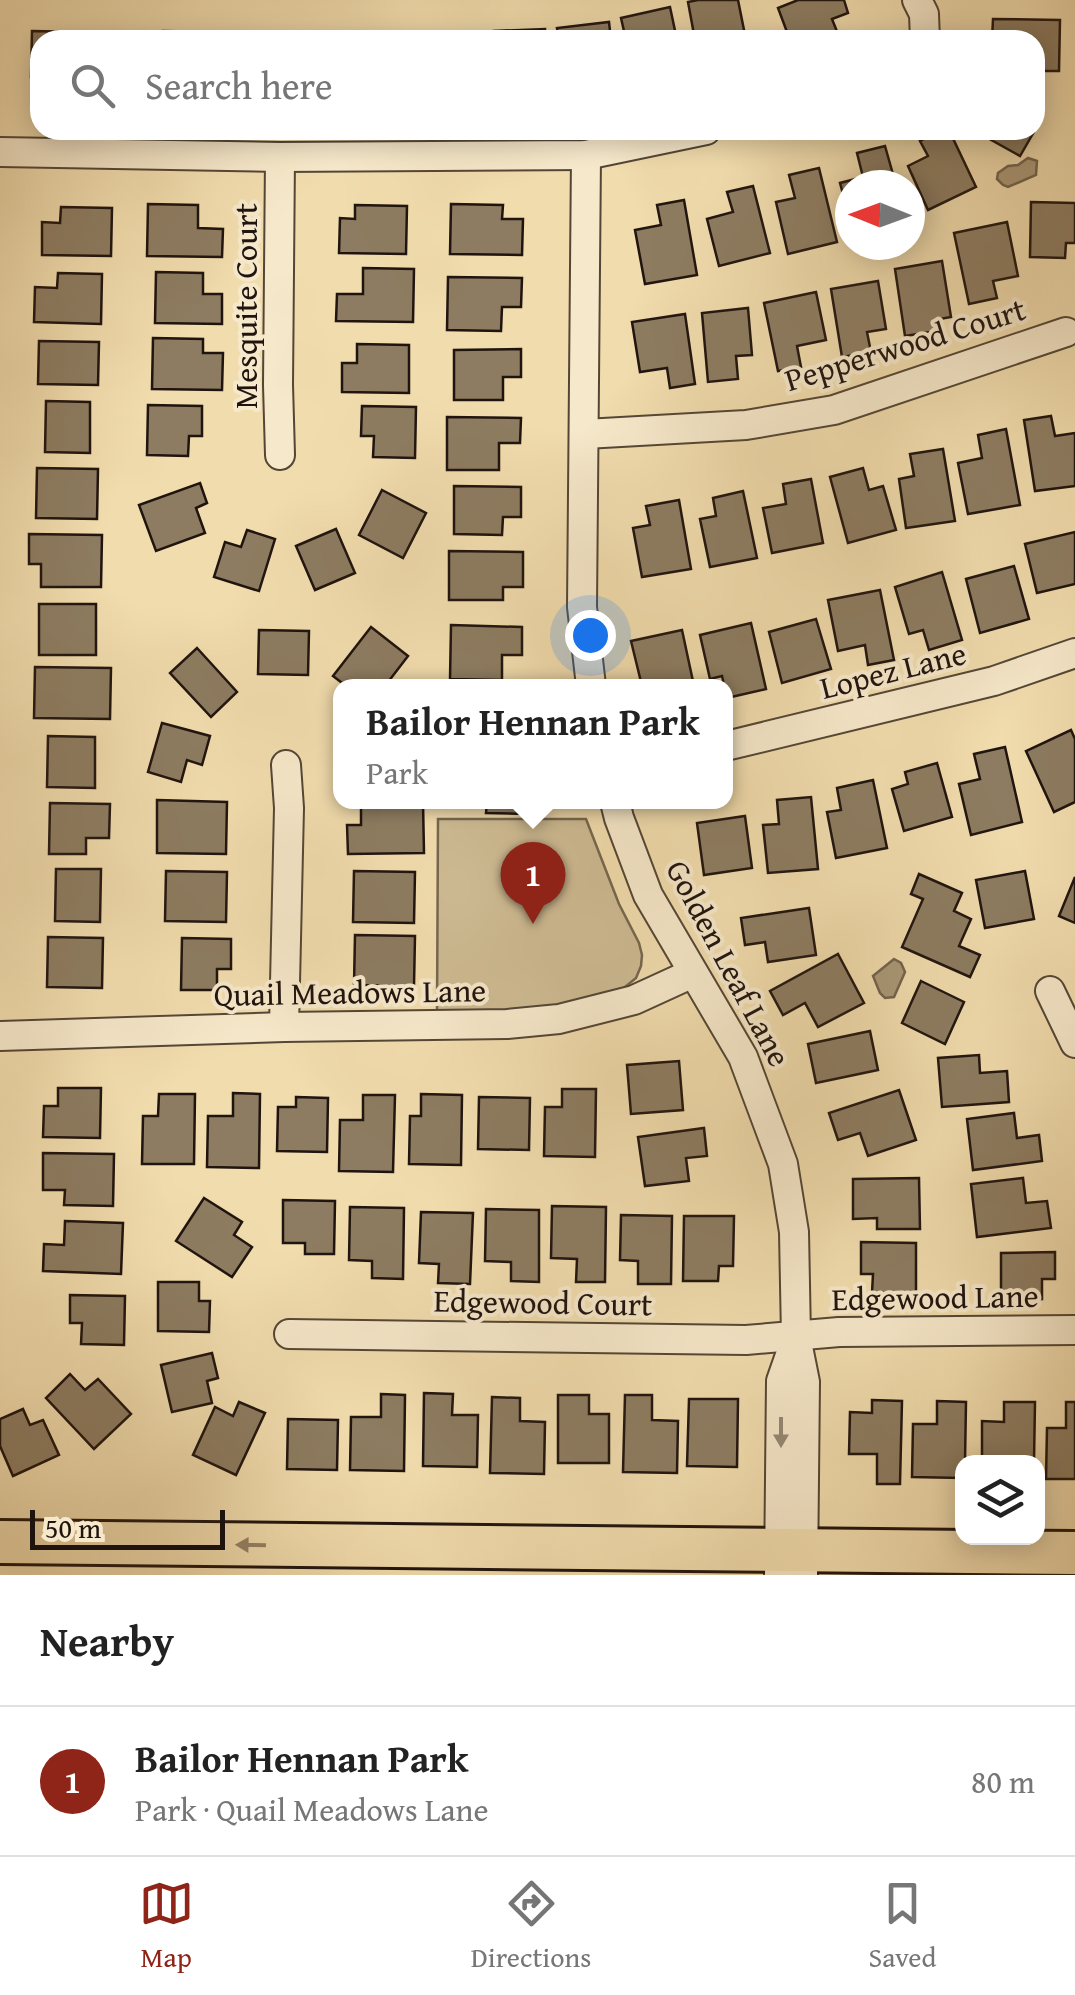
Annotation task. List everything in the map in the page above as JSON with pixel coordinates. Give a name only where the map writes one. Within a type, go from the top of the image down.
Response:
[{"type":"main road","points":[[0,1542],[791,1563],[1075,1553]]},
{"type":"street","points":[[917,0],[924,14],[925,30]]},
{"type":"street","points":[[0,152],[280,157],[586,154],[656,140]]},
{"type":"street","points":[[586,154],[582,607],[590,679]]},
{"type":"street","name":"Mesquite Court","points":[[280,157],[280,455]]},
{"type":"street","name":"Pepperwood Court","points":[[585,434],[746,425],[834,410],[1066,332]]},
{"type":"street","name":"Lopez Lane","points":[[733,744],[994,681],[1075,653]]},
{"type":"street","points":[[284,1027],[290,808],[286,765]]},
{"type":"street","name":"Golden Leaf Lane","points":[[617,809],[648,895],[743,1057],[782,1164],[794,1232],[796,1337],[805,1382],[791,1563]]},
{"type":"street","name":"Quail Meadows Lane","points":[[0,1036],[507,1024],[559,1019],[634,1000],[693,973]]},
{"type":"street","points":[[1050,991],[1075,1043]]},
{"type":"street","name":"Edgewood Lane","points":[[796,1337],[839,1332],[1075,1330]]},
{"type":"street","name":"Edgewood Court","points":[[289,1334],[746,1340],[796,1337]]},
{"type":"shaded area","points":[[1028,158],[1037,161],[1036,175],[1008,187],[997,179],[998,173],[1008,166]]},
{"type":"shaded area","points":[[438,819],[586,819],[619,904],[639,943],[642,955],[636,978],[619,992],[540,1011],[437,1015]]},
{"type":"shaded area","points":[[894,959],[905,972],[894,997],[885,998],[873,976]]},
{"type":"building","points":[[738,0],[744,30],[693,30],[688,2]]},
{"type":"building","points":[[798,0],[844,0],[848,13],[832,19],[836,30],[786,30],[778,8]]},
{"type":"building","points":[[670,7],[675,30],[624,30],[621,18]]},
{"type":"building","points":[[993,19],[1060,20],[1059,71],[1045,71],[1045,30],[992,30]]},
{"type":"building","points":[[609,22],[610,30],[557,30]]},
{"type":"building","points":[[954,140],[976,187],[928,210],[925,170],[910,170],[908,166],[928,156],[920,141]]},
{"type":"building","points":[[991,140],[1029,140],[1020,156]]},
{"type":"building","points":[[885,146],[892,170],[861,170],[857,153]]},
{"type":"building","points":[[819,168],[835,242],[788,254],[776,202],[795,198],[789,175]]},
{"type":"building","points":[[753,186],[770,253],[719,266],[707,219],[733,212],[727,192]]},
{"type":"building","points":[[684,200],[697,275],[645,284],[635,230],[661,225],[657,205]]},
{"type":"building","points":[[1031,202],[1075,203],[1075,243],[1066,243],[1065,258],[1030,257]]},
{"type":"building","points":[[148,204],[198,205],[198,228],[223,229],[222,257],[147,256]]},
{"type":"building","points":[[451,204],[503,205],[502,219],[523,219],[522,255],[450,254]]},
{"type":"building","points":[[355,205],[407,206],[406,254],[339,253],[340,218],[355,219]]},
{"type":"building","points":[[61,207],[112,208],[111,256],[42,255],[42,222],[60,223]]},
{"type":"building","points":[[1007,222],[1018,276],[993,281],[997,298],[969,304],[954,233]]},
{"type":"building","points":[[942,261],[951,317],[934,320],[936,331],[905,336],[895,269]]},
{"type":"building","points":[[363,268],[414,269],[413,322],[336,321],[337,294],[363,294]]},
{"type":"building","points":[[156,272],[203,273],[203,294],[222,294],[222,324],[155,323]]},
{"type":"building","points":[[58,273],[102,274],[101,324],[34,322],[35,287],[57,288]]},
{"type":"building","points":[[448,277],[522,278],[521,307],[502,307],[501,331],[447,330]]},
{"type":"building","points":[[878,281],[886,329],[867,332],[871,352],[842,357],[831,289]]},
{"type":"building","points":[[816,292],[826,340],[797,346],[801,367],[778,371],[764,303]]},
{"type":"building","points":[[748,308],[752,355],[736,356],[738,379],[708,382],[702,313]]},
{"type":"building","points":[[685,314],[695,384],[670,388],[667,368],[640,372],[632,322]]},
{"type":"building","points":[[153,338],[203,339],[203,353],[223,353],[222,390],[152,389]]},
{"type":"building","points":[[39,341],[99,342],[98,385],[38,384]]},
{"type":"building","points":[[357,344],[409,345],[409,393],[342,392],[342,363],[357,363]]},
{"type":"building","points":[[521,349],[521,377],[503,377],[503,400],[454,400],[454,350]]},
{"type":"building","points":[[46,401],[90,402],[90,453],[45,452]]},
{"type":"building","points":[[148,405],[202,406],[202,436],[189,436],[188,456],[147,455]]},
{"type":"building","points":[[362,406],[416,407],[415,458],[373,457],[374,436],[361,436]]},
{"type":"building","points":[[1051,416],[1055,436],[1075,433],[1075,486],[1035,491],[1024,420]]},
{"type":"building","points":[[447,417],[521,418],[520,443],[499,443],[499,470],[447,470]]},
{"type":"building","points":[[1006,429],[1020,505],[968,514],[958,463],[982,458],[978,435]]},
{"type":"building","points":[[943,449],[955,521],[906,528],[899,479],[914,476],[910,454]]},
{"type":"building","points":[[37,468],[98,469],[97,519],[36,518]]},
{"type":"building","points":[[863,468],[869,490],[883,486],[896,530],[848,543],[830,477]]},
{"type":"building","points":[[811,479],[823,543],[772,553],[763,508],[786,504],[783,484]]},
{"type":"building","points":[[200,483],[207,503],[196,508],[205,533],[156,551],[139,505]]},
{"type":"building","points":[[454,486],[521,487],[521,517],[503,517],[502,535],[454,534]]},
{"type":"building","points":[[382,490],[426,513],[403,558],[359,535]]},
{"type":"building","points":[[743,491],[757,558],[710,567],[700,519],[716,516],[713,498]]},
{"type":"building","points":[[679,500],[691,569],[642,577],[633,528],[650,525],[646,506]]},
{"type":"building","points":[[336,529],[355,573],[315,590],[296,546]]},
{"type":"building","points":[[247,530],[275,539],[259,591],[214,577],[225,542],[241,547]]},
{"type":"building","points":[[1075,532],[1075,584],[1037,593],[1025,544]]},
{"type":"building","points":[[29,534],[102,535],[101,587],[41,587],[41,564],[29,564]]},
{"type":"building","points":[[449,551],[523,552],[523,587],[503,587],[503,600],[449,600]]},
{"type":"building","points":[[1014,566],[1029,619],[980,633],[966,579]]},
{"type":"building","points":[[942,572],[962,640],[929,650],[923,630],[909,634],[895,587]]},
{"type":"building","points":[[880,590],[894,660],[868,665],[865,645],[838,651],[828,600]]},
{"type":"building","points":[[39,604],[96,604],[96,655],[39,655]]},
{"type":"building","points":[[816,619],[831,669],[782,683],[769,632]]},
{"type":"building","points":[[751,623],[766,689],[733,697],[733,679],[710,679],[700,635]]},
{"type":"building","points":[[451,625],[522,627],[522,655],[502,655],[502,679],[450,679]]},
{"type":"building","points":[[371,627],[408,656],[390,679],[333,676]]},
{"type":"building","points":[[259,630],[309,631],[308,675],[258,674]]},
{"type":"building","points":[[682,630],[692,679],[640,679],[631,641]]},
{"type":"building","points":[[197,648],[237,692],[211,717],[170,673]]},
{"type":"building","points":[[35,667],[111,668],[110,719],[34,718]]},
{"type":"building","points":[[162,723],[210,736],[202,765],[187,760],[181,782],[148,772]]},
{"type":"building","points":[[1071,730],[1075,739],[1075,802],[1054,812],[1026,751]]},
{"type":"building","points":[[48,736],[95,737],[95,788],[47,787]]},
{"type":"building","points":[[1005,747],[1022,822],[971,835],[959,784],[980,779],[974,754]]},
{"type":"building","points":[[937,763],[952,817],[904,831],[892,789],[908,784],[905,772]]},
{"type":"building","points":[[873,780],[887,848],[836,858],[827,812],[841,810],[837,788]]},
{"type":"building","points":[[811,797],[818,869],[768,873],[763,825],[779,824],[777,800]]},
{"type":"building","points":[[157,800],[227,802],[226,854],[157,853]]},
{"type":"building","points":[[50,803],[110,804],[109,838],[86,838],[86,854],[49,854]]},
{"type":"building","points":[[361,809],[423,809],[424,853],[348,854],[347,825],[361,825]]},
{"type":"building","points":[[486,809],[526,809],[526,814],[486,813]]},
{"type":"building","points":[[745,816],[752,868],[704,875],[697,823]]},
{"type":"building","points":[[56,869],[101,869],[100,922],[55,921]]},
{"type":"building","points":[[166,871],[227,872],[226,922],[165,921]]},
{"type":"building","points":[[354,871],[415,872],[414,923],[353,922]]},
{"type":"building","points":[[1025,871],[1034,919],[985,928],[976,880]]},
{"type":"building","points":[[919,874],[962,893],[954,911],[971,919],[959,946],[980,955],[970,977],[902,947],[923,899],[911,894]]},
{"type":"building","points":[[1075,877],[1075,923],[1059,916]]},
{"type":"building","points":[[809,908],[816,955],[768,962],[765,942],[745,945],[741,918]]},
{"type":"building","points":[[355,935],[415,936],[414,986],[354,985]]},
{"type":"building","points":[[48,937],[103,938],[102,988],[47,987]]},
{"type":"building","points":[[182,938],[231,939],[231,969],[217,969],[217,990],[181,990]]},
{"type":"building","points":[[838,954],[864,1003],[818,1027],[805,1003],[783,1015],[770,991]]},
{"type":"building","points":[[921,981],[964,1002],[945,1044],[902,1023]]},
{"type":"building","points":[[870,1031],[878,1070],[816,1083],[808,1044]]},
{"type":"building","points":[[979,1055],[980,1073],[1007,1071],[1009,1102],[942,1107],[938,1058]]},
{"type":"building","points":[[679,1061],[683,1110],[631,1114],[627,1065]]},
{"type":"building","points":[[58,1088],[101,1088],[100,1138],[43,1137],[44,1106],[58,1106]]},
{"type":"building","points":[[562,1089],[596,1089],[595,1157],[544,1156],[545,1107],[562,1107]]},
{"type":"building","points":[[899,1090],[916,1140],[868,1156],[860,1133],[838,1140],[829,1113]]},
{"type":"building","points":[[233,1093],[260,1094],[259,1168],[207,1167],[208,1116],[233,1116]]},
{"type":"building","points":[[159,1094],[195,1094],[194,1164],[142,1164],[143,1116],[158,1116]]},
{"type":"building","points":[[421,1094],[462,1095],[461,1165],[409,1164],[410,1116],[421,1116]]},
{"type":"building","points":[[363,1095],[395,1095],[393,1172],[339,1171],[340,1120],[363,1120]]},
{"type":"building","points":[[296,1097],[328,1098],[327,1152],[277,1151],[278,1107],[296,1107]]},
{"type":"building","points":[[479,1097],[530,1098],[529,1150],[478,1149]]},
{"type":"building","points":[[1014,1113],[1017,1138],[1039,1135],[1042,1161],[973,1170],[967,1119]]},
{"type":"building","points":[[704,1128],[707,1156],[686,1158],[689,1181],[645,1186],[638,1137]]},
{"type":"building","points":[[43,1153],[114,1154],[113,1206],[64,1205],[65,1190],[43,1190]]},
{"type":"building","points":[[919,1178],[920,1229],[877,1229],[877,1218],[853,1219],[853,1179]]},
{"type":"building","points":[[1023,1178],[1026,1203],[1047,1201],[1051,1228],[977,1237],[971,1184]]},
{"type":"building","points":[[204,1198],[242,1222],[234,1235],[252,1247],[232,1277],[176,1241]]},
{"type":"building","points":[[283,1200],[335,1201],[334,1254],[305,1254],[305,1243],[283,1243]]},
{"type":"building","points":[[552,1206],[606,1207],[605,1282],[576,1282],[577,1259],[551,1258]]},
{"type":"building","points":[[350,1207],[404,1208],[403,1279],[372,1278],[372,1261],[349,1260]]},
{"type":"building","points":[[486,1209],[539,1210],[539,1282],[511,1281],[511,1262],[485,1261]]},
{"type":"building","points":[[421,1212],[473,1213],[470,1284],[438,1283],[439,1264],[419,1263]]},
{"type":"building","points":[[621,1215],[672,1216],[671,1284],[638,1284],[638,1261],[620,1260]]},
{"type":"building","points":[[684,1216],[734,1216],[733,1266],[719,1266],[718,1281],[683,1281]]},
{"type":"building","points":[[65,1221],[123,1223],[121,1274],[43,1271],[44,1244],[64,1245]]},
{"type":"building","points":[[861,1242],[916,1243],[916,1293],[872,1293],[873,1274],[861,1274]]},
{"type":"building","points":[[1055,1252],[1055,1279],[1042,1279],[1042,1299],[1001,1300],[1001,1253]]},
{"type":"building","points":[[158,1282],[199,1282],[199,1301],[210,1301],[209,1332],[158,1331]]},
{"type":"building","points":[[70,1295],[125,1296],[124,1345],[81,1344],[82,1323],[70,1323]]},
{"type":"building","points":[[212,1353],[218,1378],[207,1381],[212,1403],[172,1412],[161,1365]]},
{"type":"building","points":[[70,1374],[85,1390],[98,1379],[131,1414],[94,1449],[46,1398]]},
{"type":"building","points":[[424,1393],[453,1394],[452,1415],[478,1415],[477,1467],[423,1466]]},
{"type":"building","points":[[381,1394],[405,1395],[404,1471],[350,1470],[351,1417],[381,1417]]},
{"type":"building","points":[[558,1395],[589,1395],[589,1414],[609,1414],[609,1463],[558,1463]]},
{"type":"building","points":[[625,1395],[652,1395],[652,1420],[678,1421],[677,1473],[623,1472]]},
{"type":"building","points":[[492,1397],[520,1398],[520,1421],[545,1422],[544,1474],[490,1473]]},
{"type":"building","points":[[689,1399],[738,1399],[737,1467],[687,1466]]},
{"type":"building","points":[[872,1400],[902,1401],[900,1484],[877,1484],[877,1454],[849,1454],[850,1412],[872,1413]]},
{"type":"building","points":[[937,1401],[966,1402],[965,1455],[955,1455],[955,1478],[912,1477],[913,1424],[937,1424]]},
{"type":"building","points":[[239,1402],[265,1413],[236,1475],[193,1455],[215,1407],[233,1416]]},
{"type":"building","points":[[1004,1402],[1035,1402],[1034,1455],[982,1455],[982,1421],[1004,1422]]},
{"type":"building","points":[[1066,1402],[1075,1402],[1075,1479],[1046,1479],[1047,1428],[1066,1428]]},
{"type":"building","points":[[23,1409],[30,1425],[43,1420],[59,1455],[13,1476],[0,1446],[0,1419]]},
{"type":"building","points":[[288,1419],[338,1420],[337,1470],[287,1469]]},
{"type":"place","name":"Bailor Hennan Park","points":[[533,924]]}]
